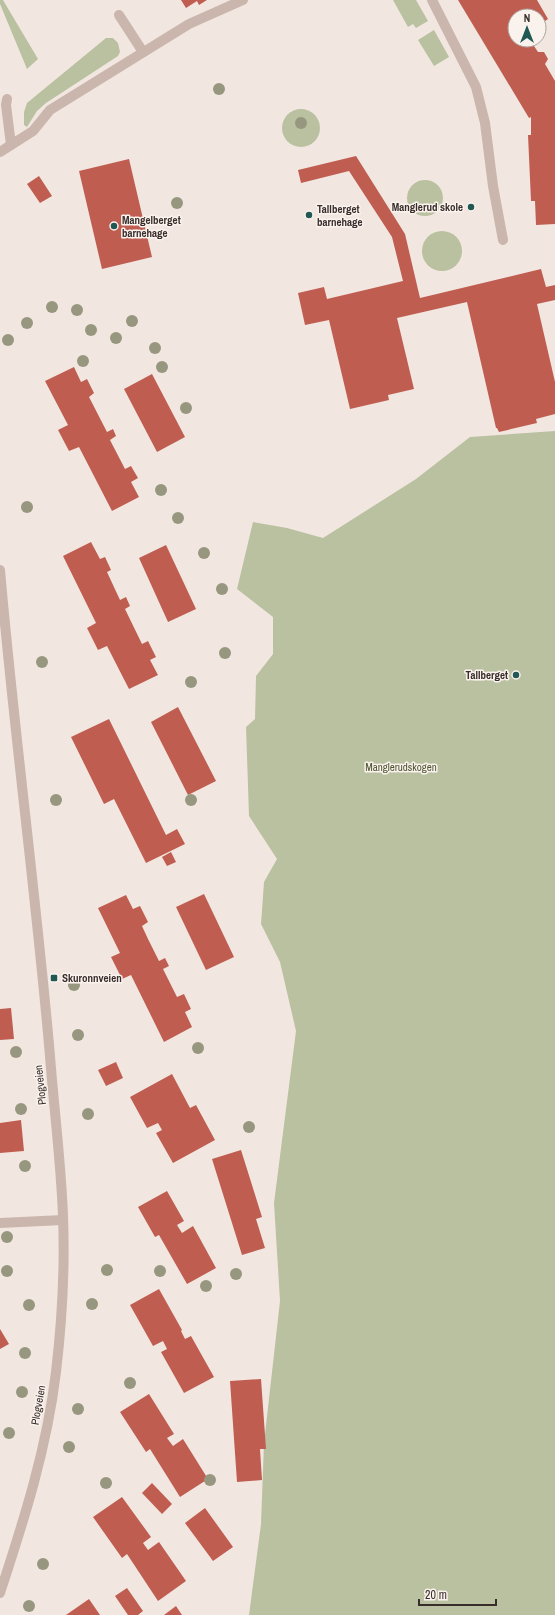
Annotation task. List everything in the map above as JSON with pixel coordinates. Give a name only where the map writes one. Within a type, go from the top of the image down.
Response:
[{"type":"street","points":[[0,152],[33,131],[50,110],[189,24],[243,0]]},
{"type":"street","points":[[432,0],[476,87],[485,123],[493,186],[503,240]]},
{"type":"street","points":[[119,15],[144,52]]},
{"type":"street","points":[[7,99],[6,106],[11,145]]},
{"type":"street","name":"Plogveien","points":[[0,570],[15,722],[44,981],[60,1165],[63,1220],[61,1307],[56,1372],[49,1419],[38,1472],[0,1592]]},
{"type":"street","points":[[0,1223],[63,1220]]},
{"type":"green space","points":[[0,0],[3,0],[38,59],[27,69],[0,4]]},
{"type":"green space","points":[[393,0],[416,0],[428,21],[416,28],[413,24],[408,27]]},
{"type":"green space","points":[[434,30],[449,57],[434,66],[418,40]]},
{"type":"green space","points":[[106,38],[113,38],[118,43],[120,52],[118,56],[46,103],[37,111],[27,127],[24,125],[24,112],[27,103]]},
{"type":"green space","points":[[297,109],[305,109],[315,114],[319,121],[319,135],[315,142],[305,147],[297,147],[287,142],[285,139],[282,132],[282,124],[287,114],[290,112]]},
{"type":"green space","points":[[429,180],[438,185],[442,191],[442,205],[438,211],[429,216],[421,216],[412,211],[408,205],[407,194],[412,185],[418,181]]},
{"type":"green space","points":[[446,231],[453,234],[459,240],[462,251],[461,259],[453,268],[446,271],[438,271],[431,268],[423,259],[422,247],[425,240],[434,232]]},
{"type":"green space","name":"Manglerudskogen","points":[[555,431],[555,1615],[249,1615],[261,1524],[264,1443],[280,1301],[274,1203],[296,1031],[280,962],[261,924],[264,882],[277,859],[249,816],[246,727],[255,719],[256,676],[273,654],[273,617],[237,589],[253,522],[287,528],[323,538],[416,479],[470,437]]},
{"type":"building","points":[[181,0],[207,0],[199,5],[197,1],[186,8]]},
{"type":"building","points":[[458,0],[537,0],[542,8],[507,8],[507,48],[535,48],[538,52],[544,52],[548,59],[545,64],[555,81],[555,224],[536,225],[535,201],[531,201],[528,135],[531,135],[531,117],[529,118]]},
{"type":"building","points":[[356,156],[405,234],[420,298],[541,269],[546,287],[555,285],[555,300],[537,304],[555,382],[555,414],[536,419],[537,423],[499,432],[496,428],[467,302],[397,318],[414,389],[388,395],[389,400],[350,409],[329,320],[305,325],[298,293],[324,287],[327,299],[403,281],[392,237],[349,171],[301,183],[298,170]]},
{"type":"building","points":[[129,159],[152,257],[102,269],[79,171]]},
{"type":"building","points":[[39,176],[52,196],[40,203],[27,184]]},
{"type":"building","points":[[74,367],[81,382],[87,379],[94,393],[89,397],[107,432],[113,429],[116,436],[110,440],[125,469],[131,466],[138,478],[131,482],[139,497],[112,511],[79,447],[69,451],[58,430],[68,425],[45,381]]},
{"type":"building","points":[[152,374],[185,437],[157,452],[124,389]]},
{"type":"building","points":[[91,542],[100,559],[105,557],[111,570],[107,572],[120,600],[126,597],[130,606],[125,609],[142,644],[148,641],[156,657],[150,660],[158,675],[129,689],[107,646],[98,650],[87,628],[96,623],[63,556]]},
{"type":"building","points":[[166,545],[196,609],[168,622],[139,558]]},
{"type":"building","points":[[178,707],[216,781],[188,795],[151,722]]},
{"type":"building","points":[[109,719],[166,835],[177,829],[185,844],[146,863],[114,799],[104,804],[71,737]]},
{"type":"building","points":[[171,852],[176,862],[167,866],[162,857]]},
{"type":"building","points":[[204,894],[234,957],[206,970],[176,907]]},
{"type":"building","points":[[126,895],[133,909],[140,906],[148,922],[142,926],[148,939],[159,961],[165,958],[169,966],[163,969],[177,997],[184,994],[191,1009],[185,1012],[192,1027],[164,1042],[131,975],[122,979],[111,957],[120,953],[98,908]]},
{"type":"building","points":[[11,1008],[14,1039],[0,1040],[0,1009]]},
{"type":"building","points":[[116,1062],[123,1078],[106,1086],[98,1070]]},
{"type":"building","points":[[172,1074],[190,1108],[196,1105],[215,1140],[173,1163],[156,1133],[162,1130],[158,1123],[147,1128],[130,1097]]},
{"type":"building","points":[[21,1120],[24,1151],[0,1153],[0,1123]]},
{"type":"building","points":[[241,1150],[262,1217],[256,1219],[265,1248],[242,1255],[212,1159]]},
{"type":"building","points":[[167,1191],[184,1221],[177,1225],[182,1233],[193,1226],[216,1268],[187,1284],[159,1235],[155,1237],[138,1207]]},
{"type":"building","points":[[159,1289],[182,1330],[181,1331],[185,1339],[191,1336],[214,1377],[184,1393],[161,1352],[167,1349],[163,1341],[153,1346],[130,1305]]},
{"type":"building","points":[[0,1329],[9,1344],[0,1349]]},
{"type":"building","points":[[261,1379],[266,1449],[260,1449],[262,1480],[237,1482],[230,1381]]},
{"type":"building","points":[[149,1394],[174,1434],[167,1438],[173,1446],[183,1439],[208,1479],[180,1497],[150,1449],[146,1452],[120,1412]]},
{"type":"building","points":[[152,1483],[172,1504],[162,1514],[142,1493]]},
{"type":"building","points":[[122,1497],[151,1537],[143,1543],[148,1550],[159,1542],[186,1581],[158,1601],[127,1554],[122,1558],[93,1517]]},
{"type":"building","points":[[205,1508],[233,1547],[213,1561],[185,1523]]},
{"type":"building","points":[[127,1588],[143,1611],[138,1615],[128,1615],[115,1596]]},
{"type":"building","points":[[89,1599],[100,1615],[66,1615]]},
{"type":"building","points":[[176,1606],[182,1615],[164,1615]]},
{"type":"place","name":"Manglerud skole","points":[[471,207]]},
{"type":"place","name":"Tallberget barnehage","points":[[309,215]]},
{"type":"place","name":"Mangelberget barnehage","points":[[114,226]]},
{"type":"place","name":"Tallberget","points":[[516,675]]},
{"type":"place","name":"Skuronnveien","points":[[54,978]]}]
